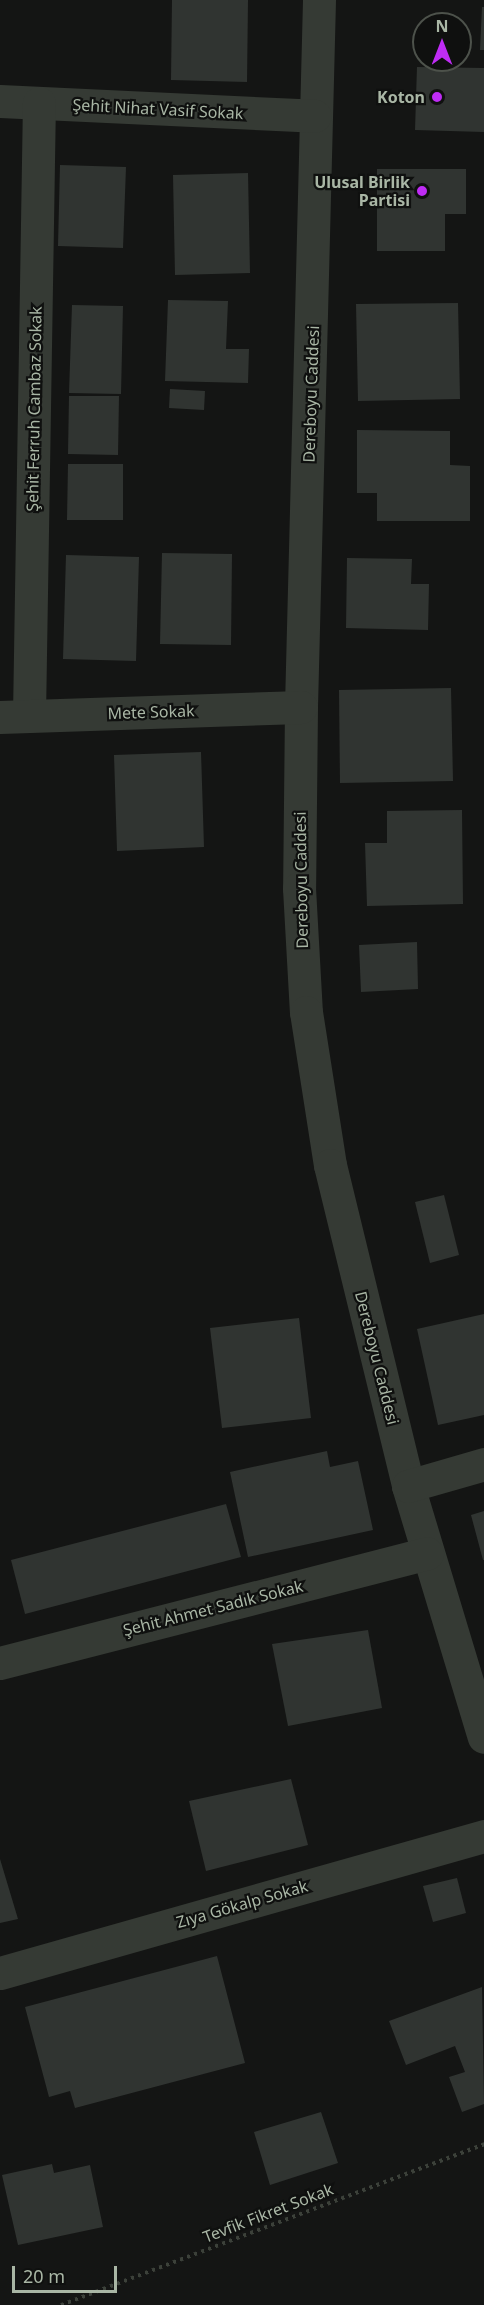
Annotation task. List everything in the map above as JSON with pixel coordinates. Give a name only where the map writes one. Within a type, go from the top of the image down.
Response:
[{"type":"street","name":"Dereboyu Caddesi","points":[[319,0],[301,707],[299,888],[314,1080],[330,1165],[408,1486],[484,1737]]},
{"type":"street","name":"Şehit Nihat Vasif Sokak","points":[[0,101],[315,116]]},
{"type":"street","name":"Şehit Ferruh Cambaz Sokak","points":[[14,716],[39,103]]},
{"type":"street","name":"Mete Sokak","points":[[14,716],[301,707]]},
{"type":"street","points":[[408,1486],[484,1464]]},
{"type":"street","name":"Şehit Ahmet Sadık Sokak","points":[[0,1663],[427,1553]]},
{"type":"street","name":"Zıya Gökalp Sokak","points":[[0,1973],[484,1836]]},
{"type":"path","name":"Tevfik Fikret Sokak","points":[[61,2305],[484,2144]]},
{"type":"building","points":[[172,0],[248,0],[247,82],[171,80]]},
{"type":"building","points":[[482,7],[484,7],[484,50],[480,50]]},
{"type":"building","points":[[472,68],[484,68],[484,132],[415,130],[417,72],[472,72]]},
{"type":"building","points":[[60,165],[126,167],[123,248],[58,246]]},
{"type":"building","name":"Ulusal Birlik Partisi","points":[[377,169],[466,169],[466,214],[445,214],[445,251],[377,251]]},
{"type":"building","points":[[248,173],[250,273],[175,275],[173,175]]},
{"type":"building","points":[[168,300],[228,301],[226,349],[249,349],[248,383],[165,381]]},
{"type":"building","points":[[458,303],[460,399],[358,401],[356,304]]},
{"type":"building","points":[[72,305],[123,306],[121,394],[69,393]]},
{"type":"building","points":[[170,389],[205,391],[204,410],[169,408]]},
{"type":"building","points":[[69,396],[119,396],[118,455],[68,454]]},
{"type":"building","points":[[357,430],[450,431],[450,465],[470,466],[470,521],[377,521],[377,493],[357,493]]},
{"type":"building","points":[[68,464],[123,464],[123,520],[67,520]]},
{"type":"building","points":[[162,553],[232,554],[231,645],[160,644]]},
{"type":"building","points":[[66,555],[139,557],[136,661],[63,659]]},
{"type":"building","points":[[347,558],[412,559],[411,584],[429,584],[428,630],[346,628]]},
{"type":"building","points":[[451,688],[453,781],[340,783],[339,690]]},
{"type":"building","points":[[201,752],[204,847],[117,851],[114,755]]},
{"type":"building","points":[[462,810],[463,904],[367,906],[365,843],[387,843],[387,811]]},
{"type":"building","points":[[417,942],[418,989],[361,992],[359,945]]},
{"type":"building","points":[[444,1195],[459,1255],[430,1263],[415,1202]]},
{"type":"building","points":[[484,1314],[484,1415],[438,1425],[417,1329]]},
{"type":"building","points":[[299,1318],[311,1418],[222,1428],[210,1328]]},
{"type":"building","points":[[327,1451],[330,1467],[358,1461],[373,1530],[248,1557],[230,1472]]},
{"type":"building","points":[[226,1504],[241,1557],[25,1614],[11,1560]]},
{"type":"building","points":[[484,1511],[484,1560],[483,1560],[471,1515]]},
{"type":"building","points":[[368,1630],[382,1708],[288,1726],[272,1644]]},
{"type":"building","points":[[291,1779],[308,1845],[206,1871],[189,1801]]},
{"type":"building","points":[[0,1859],[18,1919],[0,1923]]},
{"type":"building","points":[[457,1878],[466,1913],[433,1922],[423,1886]]},
{"type":"building","points":[[217,1956],[245,2063],[75,2108],[70,2091],[49,2097],[25,2007]]},
{"type":"building","points":[[482,1987],[484,2104],[462,2112],[449,2077],[465,2072],[455,2046],[406,2065],[389,2021]]},
{"type":"building","points":[[321,2112],[338,2163],[270,2185],[254,2132]]},
{"type":"building","points":[[52,2164],[54,2173],[90,2165],[103,2227],[18,2245],[2,2175]]},
{"type":"place","name":"Koton","points":[[437,97]]},
{"type":"place","name":"Ulusal Birlik Partisi","points":[[422,191]]}]
